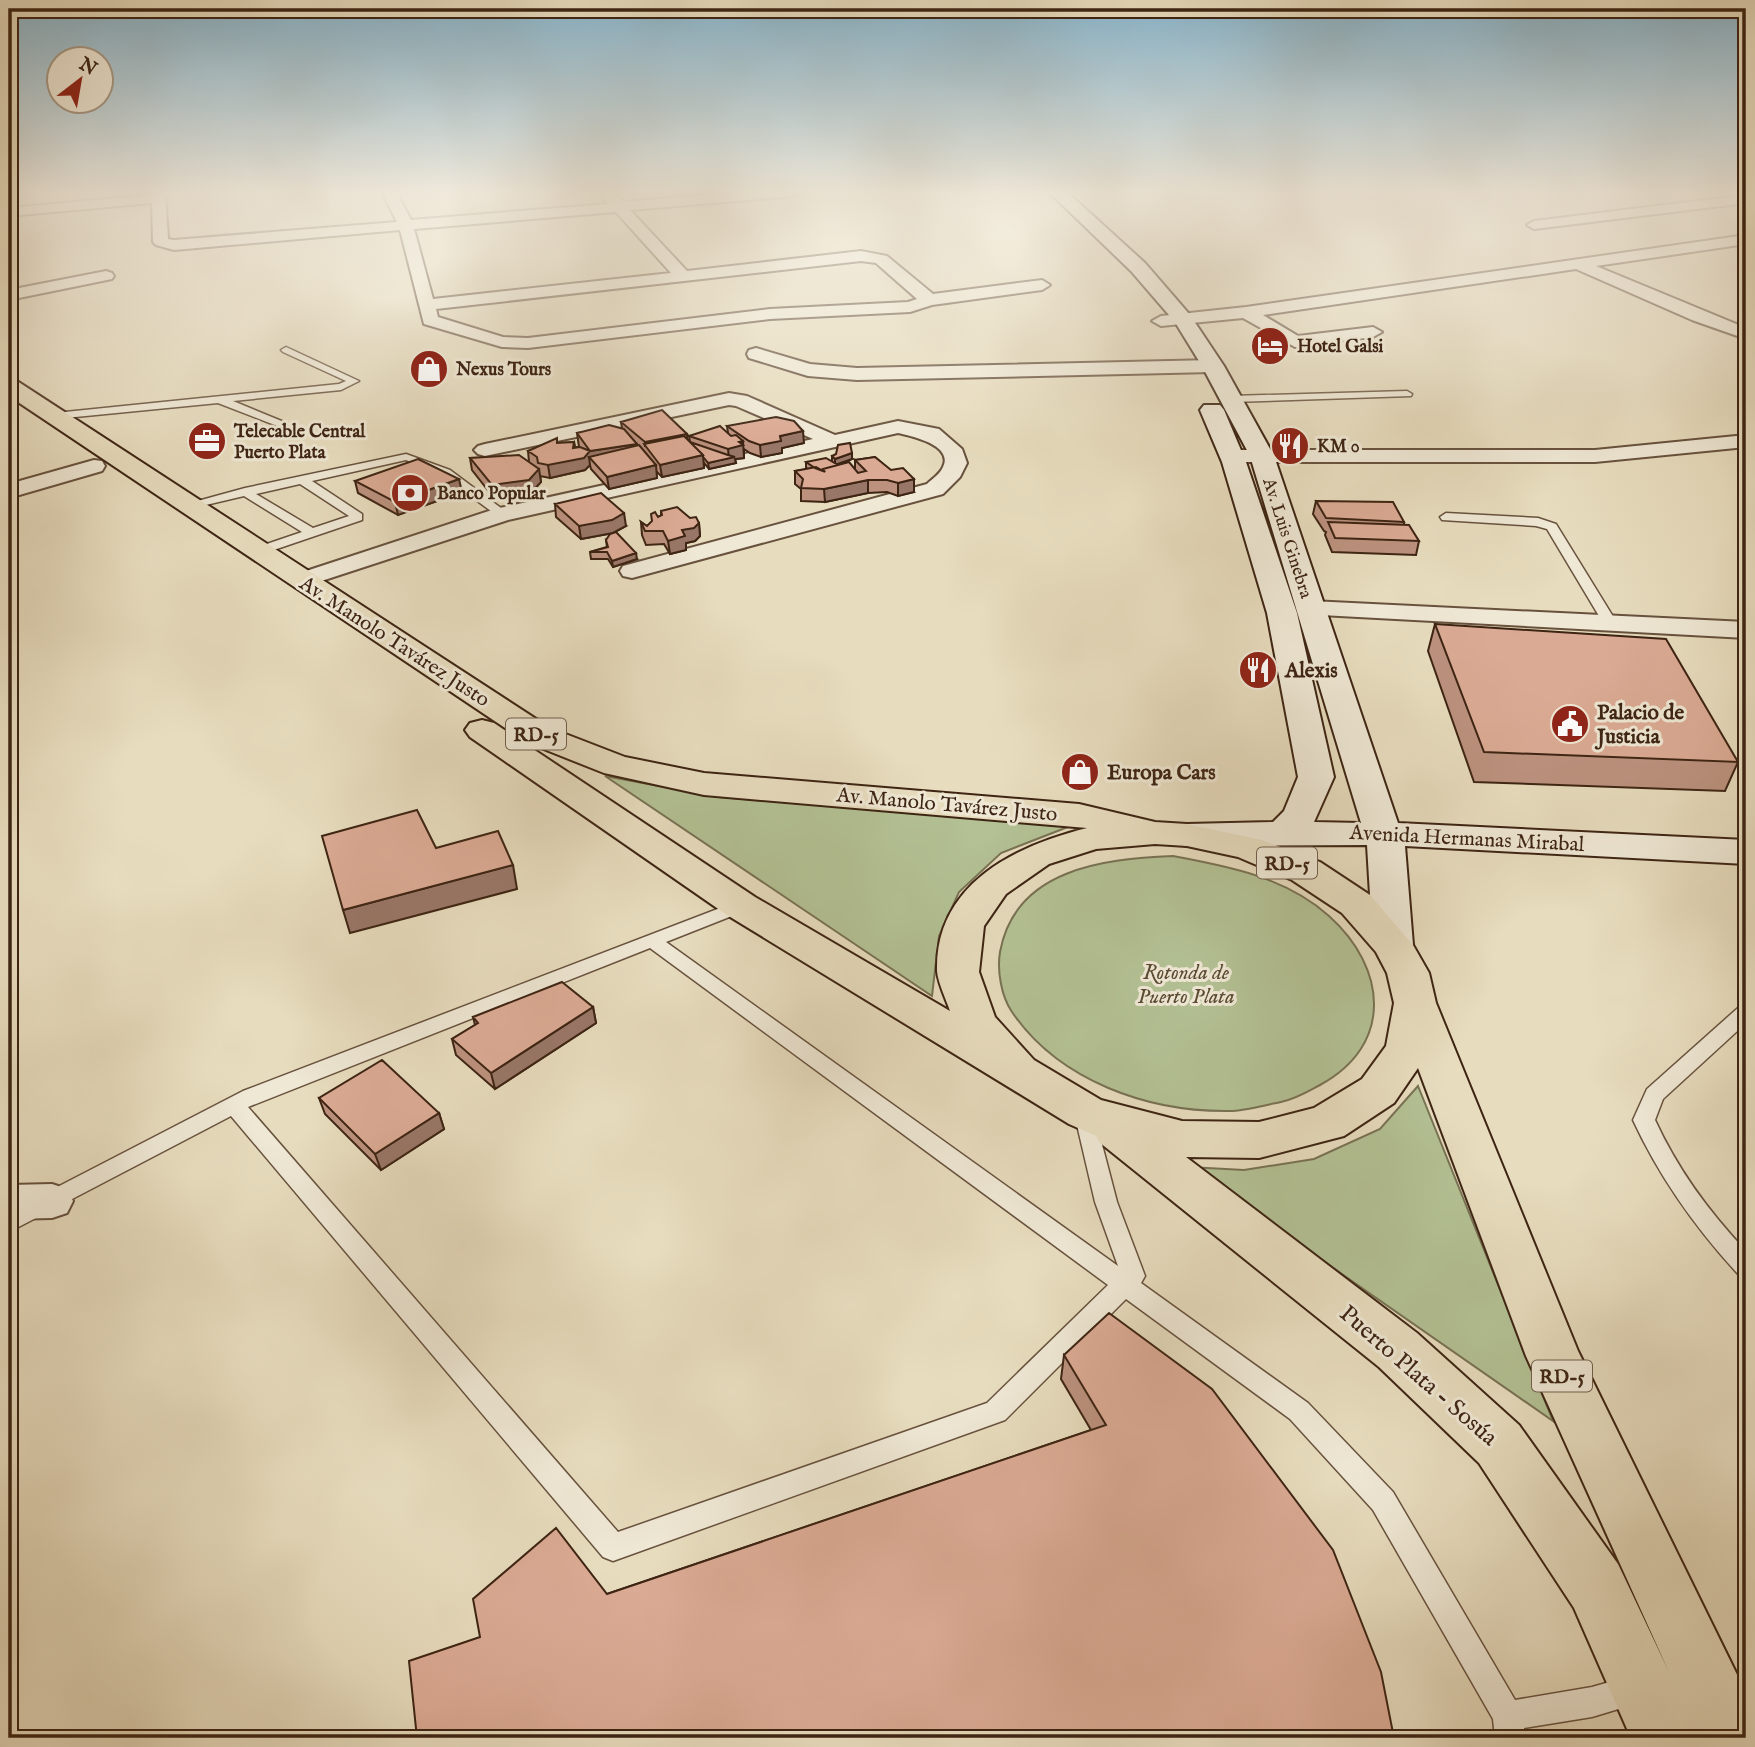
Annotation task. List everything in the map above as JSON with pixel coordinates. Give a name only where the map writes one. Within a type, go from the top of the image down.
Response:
[{"type":"main road","name":"Av. Manolo Tavárez Justo","points":[[9,386],[538,735],[616,766],[704,784],[1079,815],[1171,834]]},
{"type":"main road","name":"Av. Manolo Tavárez Justo","points":[[9,408],[741,906],[1018,1072]]},
{"type":"main road","name":"RD-5","points":[[1415,1003],[1408,1049],[1378,1091],[1327,1123],[1259,1140],[1182,1139],[1095,1116],[1018,1072],[976,1023],[958,972],[964,925],[992,885],[1036,856],[1092,838],[1171,834],[1249,848],[1306,871],[1356,904],[1393,945],[1408,973],[1415,1003],[1553,1356],[1733,1738]]},
{"type":"main road","name":"Puerto Plata - Sosúa","points":[[1095,1116],[1398,1350],[1499,1444],[1596,1586],[1665,1738]]},
{"type":"street","points":[[419,274],[430,320],[502,342],[528,343],[770,314],[910,307],[929,300],[1042,285]]},
{"type":"street","points":[[427,305],[697,274]]},
{"type":"street","points":[[898,274],[929,300]]},
{"type":"street","name":"Av. Luis Ginebra","points":[[1124,274],[1172,320]]},
{"type":"street","name":"Av. Luis Ginebra","points":[[1142,274],[1201,367],[1231,399],[1262,456],[1386,845],[1393,945]]},
{"type":"street","points":[[1172,320],[1246,312],[1505,274]]},
{"type":"street","points":[[1600,274],[1746,334]]},
{"type":"street","points":[[9,295],[106,276]]},
{"type":"street","points":[[9,313],[88,296]]},
{"type":"street","points":[[1698,316],[1734,309]]},
{"type":"street","points":[[1246,312],[1295,342],[1373,332]]},
{"type":"street","points":[[756,354],[808,370],[857,374],[1201,367]]},
{"type":"street","name":"Av. Luis Ginebra","points":[[1201,367],[1282,613],[1315,777],[1301,815],[1285,831]]},
{"type":"street","points":[[485,450],[734,399],[836,442]]},
{"type":"street","points":[[303,580],[503,514],[898,427],[932,433],[954,454],[956,463],[952,472],[935,489],[632,571]]},
{"type":"street","points":[[1231,456],[1595,456],[1737,442],[1746,465]]},
{"type":"street","points":[[9,491],[94,466]]},
{"type":"street","points":[[1311,609],[1746,630]]},
{"type":"street","name":"Avenida Hermanas Mirabal","points":[[1171,834],[1285,831],[1386,845],[1746,876]]},
{"type":"street","name":"Avenida Hermanas Mirabal","points":[[1386,845],[1746,852]]},
{"type":"street","points":[[9,1202],[52,1201]]},
{"type":"lane","points":[[55,416],[341,387],[354,381],[286,350]]},
{"type":"lane","points":[[1231,399],[1407,394]]},
{"type":"lane","points":[[218,399],[280,424]]},
{"type":"lane","points":[[189,505],[406,457],[429,462],[465,483],[503,514]]},
{"type":"lane","points":[[259,551],[358,517],[302,480]]},
{"type":"lane","points":[[245,492],[312,533]]},
{"type":"lane","points":[[1446,517],[1538,522],[1552,527],[1610,623]]},
{"type":"lane","points":[[9,1223],[250,1097],[741,906]]},
{"type":"lane","points":[[652,941],[1298,1410],[1383,1501],[1509,1727],[1643,1688]]},
{"type":"lane","points":[[1746,1012],[1654,1095],[1644,1120],[1657,1152],[1699,1216],[1746,1267]]},
{"type":"lane","points":[[234,1105],[613,1547],[996,1412],[1133,1276],[1106,1202],[1095,1116]]},
{"type":"green space","points":[[605,776],[718,797],[1073,825],[1001,853],[959,892],[939,936],[932,996]]},
{"type":"green space","name":"Rotonda de Puerto Plata","points":[[1173,856],[1235,869],[1275,883],[1312,903],[1329,916],[1348,937],[1362,959],[1371,982],[1374,1005],[1371,1028],[1361,1049],[1344,1068],[1320,1085],[1286,1101],[1242,1110],[1198,1110],[1168,1106],[1108,1088],[1054,1057],[1031,1036],[1008,1006],[999,959],[1009,924],[1024,902],[1043,886],[1066,874],[1091,866]]},
{"type":"green space","points":[[1418,1086],[1553,1421],[1188,1167],[1244,1170],[1314,1159],[1380,1129]]},
{"type":"building","points":[[662,410],[687,434],[645,442],[621,422]]},
{"type":"building","points":[[776,417],[794,421],[803,431],[780,436],[781,441],[760,445],[727,426]]},
{"type":"building","points":[[609,425],[624,429],[637,444],[590,451],[577,433]]},
{"type":"building","points":[[720,426],[731,436],[736,435],[743,441],[739,442],[743,445],[728,449],[689,436]]},
{"type":"building","points":[[684,436],[703,455],[660,465],[644,444]]},
{"type":"building","points":[[557,438],[557,443],[574,442],[573,448],[580,447],[590,451],[584,458],[548,465],[538,463],[537,457],[528,451]]},
{"type":"building","points":[[690,442],[735,457],[708,463]]},
{"type":"building","points":[[850,443],[852,453],[835,459],[832,456],[836,454],[838,445]]},
{"type":"building","points":[[639,445],[656,465],[607,477],[589,457]]},
{"type":"building","points":[[519,455],[539,469],[529,480],[492,485],[470,458]]},
{"type":"building","points":[[875,457],[891,470],[903,468],[914,479],[898,483],[868,480],[824,489],[801,488],[803,479],[795,471],[816,467],[825,472],[823,469],[849,462],[858,473],[866,471],[855,460]]},
{"type":"building","points":[[826,458],[838,465],[823,471],[806,462]]},
{"type":"building","points":[[418,459],[459,479],[395,502],[355,481]]},
{"type":"building","points":[[601,493],[624,513],[612,520],[579,526],[555,504]]},
{"type":"building","points":[[1316,501],[1393,502],[1404,522],[1326,518]]},
{"type":"building","points":[[677,507],[690,518],[696,517],[699,523],[694,528],[682,530],[685,536],[668,541],[663,531],[645,531],[641,522],[647,526],[652,521],[651,514],[655,512],[658,517],[662,515],[661,511]]},
{"type":"building","points":[[1328,522],[1409,525],[1419,541],[1335,538]]},
{"type":"building","points":[[616,532],[636,553],[612,561],[607,552],[590,552],[608,547],[606,540],[610,534]]},
{"type":"building","name":"Palacio de Justicia","points":[[1435,624],[1666,639],[1738,762],[1484,752]]},
{"type":"building","points":[[417,810],[436,848],[498,831],[513,865],[343,910],[322,836]]},
{"type":"building","points":[[562,982],[593,1007],[491,1073],[452,1039],[478,1023],[473,1017]]},
{"type":"building","points":[[382,1060],[439,1113],[375,1154],[319,1098]]},
{"type":"building","points":[[1109,1313],[1212,1389],[1333,1550],[1381,1672],[1394,1738],[417,1738],[409,1661],[480,1637],[473,1599],[556,1528],[607,1594],[1106,1425],[1064,1355]]},
{"type":"place","name":"Hotel Galsi","points":[[1270,346]]},
{"type":"place","name":"Nexus Tours","points":[[429,369]]},
{"type":"place","name":"Telecable Central Puerto Plata","points":[[207,441]]},
{"type":"place","name":"KM 0","points":[[1290,446]]},
{"type":"place","name":"Banco Popular","points":[[410,493]]},
{"type":"place","name":"Alexis","points":[[1258,670]]},
{"type":"place","name":"Palacio de Justicia","points":[[1570,724]]},
{"type":"place","name":"Europa Cars","points":[[1080,772]]}]
